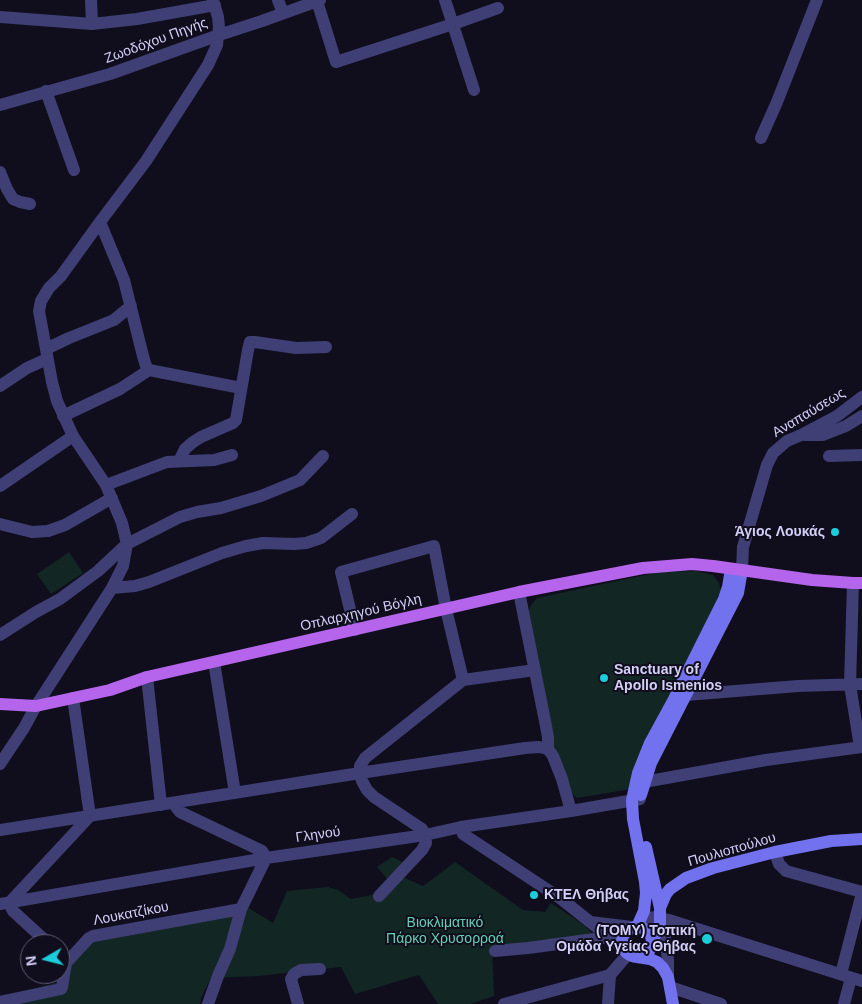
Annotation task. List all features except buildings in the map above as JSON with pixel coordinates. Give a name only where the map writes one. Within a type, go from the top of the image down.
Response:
[{"type":"main road","name":"Οπλαρχηγού Βόγλη","points":[[0,704],[36,706],[110,690],[147,677],[519,592],[643,568],[692,564],[812,580],[857,583]]},
{"type":"street","points":[[91,0],[92,24]]},
{"type":"street","points":[[278,0],[283,13]]},
{"type":"street","points":[[445,0],[474,90]]},
{"type":"street","points":[[761,138],[818,0]]},
{"type":"street","points":[[318,1],[336,62],[498,8]]},
{"type":"street","name":"Ζωοδόχου Πηγής","points":[[0,105],[110,74],[318,1]]},
{"type":"street","points":[[0,17],[92,24],[137,19],[214,3],[218,17],[219,35],[217,45],[208,64],[146,161],[61,276],[48,288],[41,301],[39,312],[57,401],[73,436],[106,485],[122,523],[127,544],[123,566],[112,588],[0,764]]},
{"type":"street","points":[[46,92],[74,170]]},
{"type":"street","points":[[0,172],[13,199],[30,204]]},
{"type":"street","points":[[100,222],[124,280],[143,356],[149,370]]},
{"type":"street","points":[[0,386],[69,338],[114,320],[131,306]]},
{"type":"street","points":[[179,461],[185,449],[193,442],[236,420],[250,342],[296,348],[326,347]]},
{"type":"street","points":[[63,416],[120,389],[149,370],[241,388]]},
{"type":"street","name":"Αναπαύσεως","points":[[736,570],[767,465],[773,453],[787,441],[837,416],[862,396]]},
{"type":"street","points":[[800,435],[823,435],[846,426],[862,416]]},
{"type":"street","points":[[0,486],[73,436]]},
{"type":"street","points":[[106,485],[166,462],[214,460],[232,455]]},
{"type":"street","points":[[829,456],[862,455]]},
{"type":"street","points":[[0,635],[60,599],[98,571],[127,544],[180,518],[261,496],[300,480],[323,456]]},
{"type":"street","points":[[0,524],[32,532],[48,531],[65,525],[112,498]]},
{"type":"street","points":[[112,588],[135,586],[149,582],[222,553],[246,546],[262,543],[306,543],[321,538],[352,514]]},
{"type":"street","points":[[355,630],[341,572],[434,546],[446,609],[463,680]]},
{"type":"street","points":[[673,1004],[669,982],[663,915],[636,799],[681,699],[738,593],[736,570]]},
{"type":"street","points":[[644,782],[766,760],[861,747],[856,684],[857,583]]},
{"type":"street","points":[[519,592],[548,737],[548,749],[553,756],[562,779],[571,811]]},
{"type":"street","points":[[214,662],[235,793]]},
{"type":"street","points":[[379,896],[422,850],[426,843],[422,829],[374,797],[367,790],[362,782],[360,773],[360,766],[365,758],[463,680],[535,670]]},
{"type":"street","points":[[147,677],[167,804],[262,851],[266,858],[240,909],[230,948],[208,1004]]},
{"type":"street","points":[[681,699],[798,686],[856,684]]},
{"type":"street","points":[[73,698],[90,816]]},
{"type":"street","points":[[637,924],[646,904],[646,888],[633,819],[638,773],[644,758],[681,699]]},
{"type":"street","points":[[0,830],[525,748],[539,747],[548,749]]},
{"type":"street","name":"Γληνού","points":[[5,904],[266,858],[425,835],[461,827],[571,811],[636,799]]},
{"type":"street","points":[[38,934],[5,904],[90,816]]},
{"type":"street","points":[[461,827],[463,834],[560,898],[590,922],[629,953],[642,957],[650,951],[651,936],[648,931],[637,924],[590,922]]},
{"type":"street","name":"Πουλιοπούλου","points":[[652,941],[663,915],[666,894],[686,878],[713,868],[774,852],[831,841],[862,839]]},
{"type":"street","points":[[774,852],[786,871],[862,892],[851,978],[844,1004]]},
{"type":"street","name":"Λουκατζίκου","points":[[70,952],[93,936],[240,909]]},
{"type":"street","points":[[720,1004],[669,982],[664,968],[657,962],[629,953],[622,942],[623,936],[627,931],[650,917],[663,915],[851,978]]},
{"type":"street","points":[[495,951],[609,937]]},
{"type":"street","points":[[504,1004],[610,975],[629,953]]},
{"type":"street","points":[[298,1004],[292,980],[294,974],[301,970],[320,968]]},
{"type":"street","points":[[608,1004],[610,975]]},
{"type":"street","name":"Λουκατζίκου","points":[[0,1002],[60,989],[63,984]]},
{"type":"green space","points":[[69,552],[83,573],[51,594],[37,574]]},
{"type":"green space","points":[[696,571],[713,575],[719,583],[721,590],[631,789],[577,798],[571,792],[554,748],[527,615],[531,605],[537,598],[659,572]]},
{"type":"green space","name":"Βιοκλιματικό Πάρκο Χρυσορροά","points":[[392,857],[409,865],[398,875],[423,886],[455,862],[523,910],[545,912],[551,903],[584,925],[595,936],[492,947],[494,996],[470,1004],[438,1004],[419,975],[355,994],[341,967],[258,976],[211,978],[200,1004],[0,1004],[0,998],[51,984],[70,984],[70,965],[93,939],[247,907],[273,923],[287,891],[328,887],[338,890],[351,899],[372,895],[388,880],[377,867]]},
{"type":"place","name":"Άγιος Λουκάς","points":[[835,532]]},
{"type":"place","name":"Sanctuary of Apollo Ismenios","points":[[604,678]]},
{"type":"place","name":"ΚΤΕΛ Θήβας","points":[[534,895]]},
{"type":"place","name":"(ΤΟΜΥ) Τοπική Ομάδα Υγείας Θήβας","points":[[707,939]]}]
